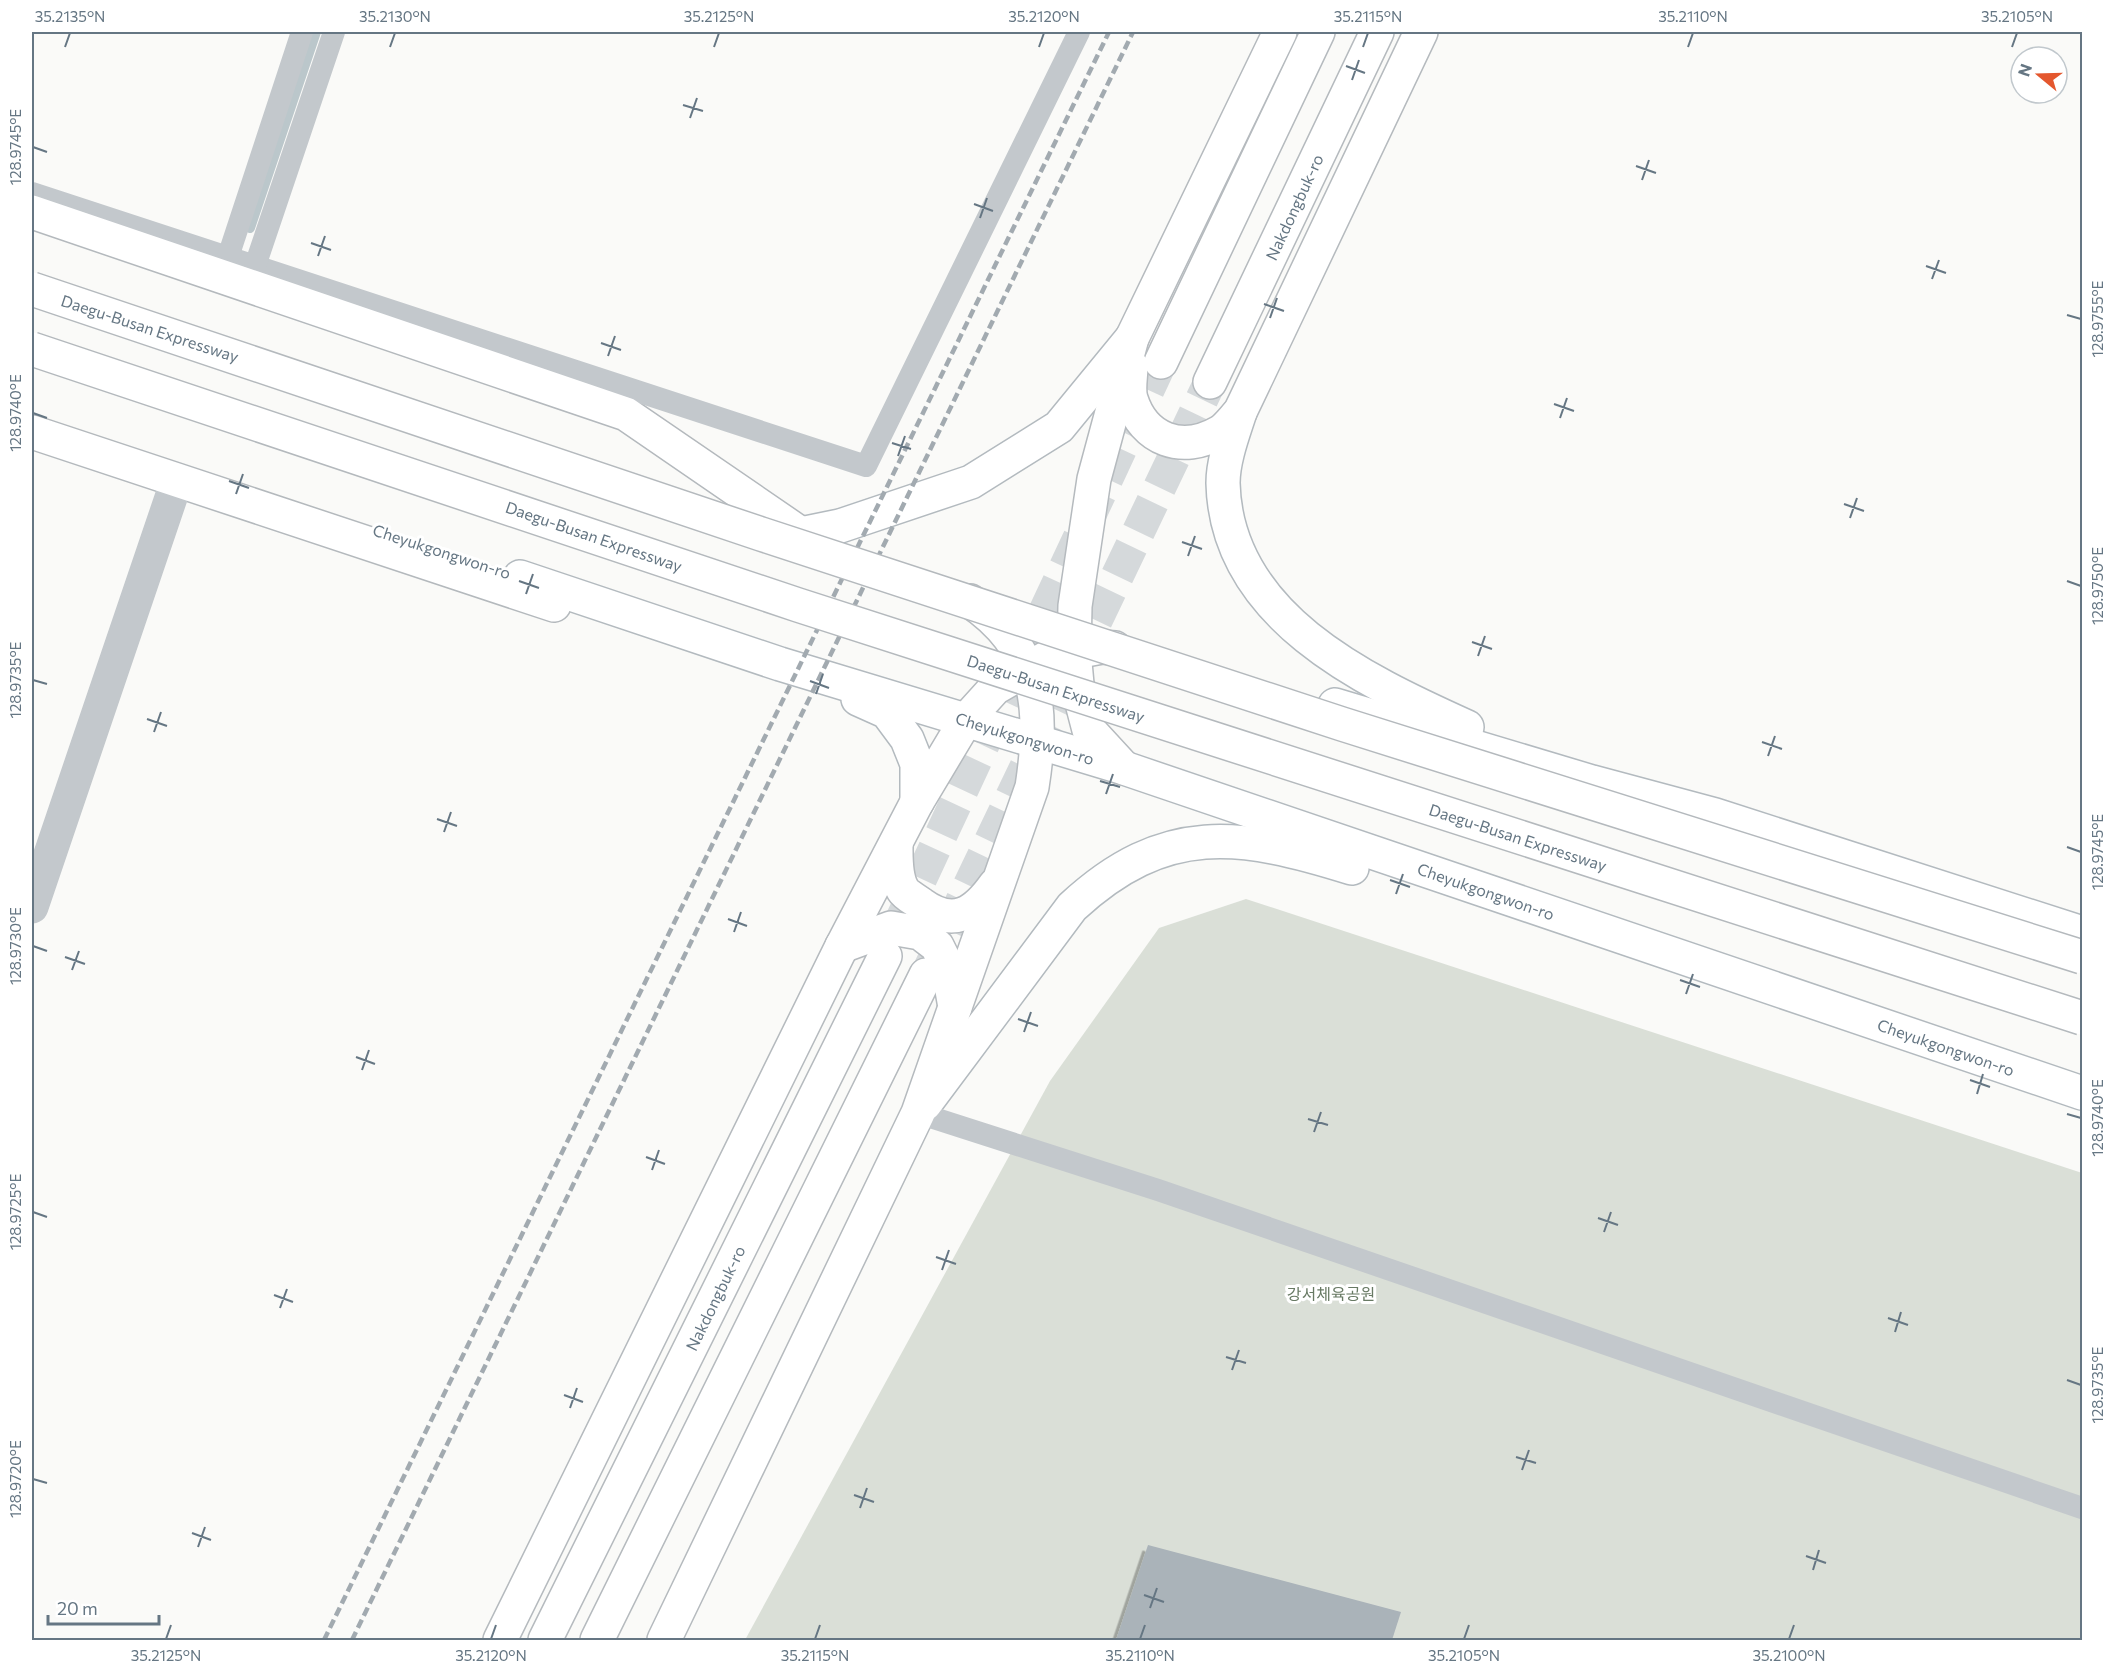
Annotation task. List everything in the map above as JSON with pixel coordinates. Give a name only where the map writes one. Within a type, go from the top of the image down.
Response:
[{"type":"main road","points":[[1124,768],[1089,730],[1077,684],[1074,639],[1075,606],[1094,479],[1132,338],[1280,32]]},
{"type":"main road","points":[[1161,362],[1318,32]]},
{"type":"main road","name":"Nakdongbuk-ro","points":[[1210,382],[1377,32]]},
{"type":"main road","points":[[1420,32],[1240,412],[1223,481],[1226,516],[1245,564],[1259,590],[1281,613],[1343,664],[1420,705],[1592,782]]},
{"type":"main road","points":[[32,212],[626,414],[801,534],[840,526],[971,482],[1059,427],[1132,338]]},
{"type":"main road","points":[[32,278],[801,534],[927,578],[1074,639],[1102,647],[1155,651],[1592,782],[1715,815],[2082,933]]},
{"type":"main road","name":"Daegu-Busan Expressway","points":[[32,289],[761,534],[1320,717],[2082,957]]},
{"type":"main road","points":[[1132,338],[1130,397],[1143,426],[1161,440],[1198,441],[1221,431],[1240,412]]},
{"type":"main road","name":"Daegu-Busan Expressway","points":[[32,349],[798,605],[2082,1018]]},
{"type":"main road","name":"Cheyukgongwon-ro","points":[[32,415],[780,664],[1124,768],[2082,1094]]},
{"type":"main road","points":[[32,432],[554,605],[780,664],[887,712],[907,739],[917,764],[917,802]]},
{"type":"main road","points":[[672,1633],[918,1113],[1032,787],[1039,742],[1034,688],[1028,668],[1013,642],[987,613],[927,578]]},
{"type":"main road","points":[[500,1641],[842,946],[917,802],[966,720],[995,688],[1074,639]]},
{"type":"main road","points":[[918,1113],[1044,941],[1072,908],[1093,888],[1123,867],[1170,846],[1214,840],[1275,846],[1563,934],[1657,950]]},
{"type":"main road","points":[[896,844],[896,866],[903,891],[928,909],[946,916],[965,915],[980,906],[1001,877]]},
{"type":"main road","points":[[842,946],[891,928],[920,933],[937,946],[948,968],[955,1007]]},
{"type":"main road","name":"Nakdongbuk-ro","points":[[545,1641],[885,956]]},
{"type":"main road","points":[[597,1641],[926,975]]},
{"type":"street","points":[[32,908],[177,480]]},
{"type":"lane","points":[[228,257],[302,32]]},
{"type":"lane","points":[[255,266],[334,32]]},
{"type":"lane","points":[[32,193],[866,466],[1078,32]]},
{"type":"lane","points":[[918,1113],[1169,1194],[2082,1508]]},
{"type":"green space","name":"강서체육공원","points":[[1246,899],[2082,1173],[2082,1640],[745,1640],[1050,1081],[1159,928]]},
{"type":"building","points":[[1148,1545],[1401,1612],[1392,1640],[1116,1640]]},
{"type":"waterway","points":[[250,228],[316,32]]},
{"type":"tunnel","points":[[900,923],[1161,362]]},
{"type":"tunnel","points":[[927,974],[1210,382]]},
{"type":"railway","points":[[324,1640],[1109,32]]},
{"type":"railway","points":[[352,1640],[1133,32]]}]
